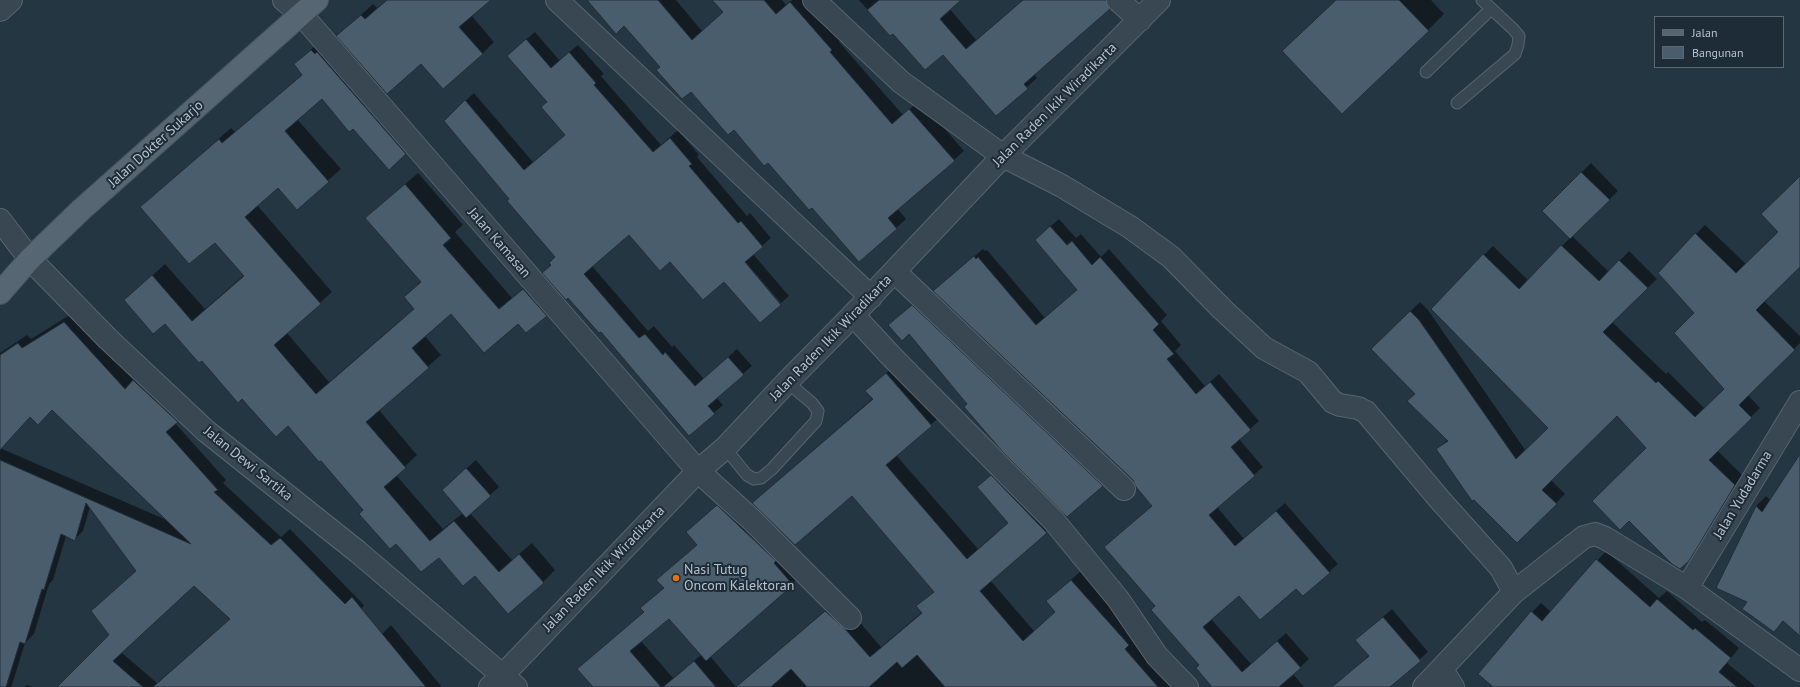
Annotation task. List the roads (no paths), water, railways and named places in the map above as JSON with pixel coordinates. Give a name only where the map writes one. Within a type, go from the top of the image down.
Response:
[{"type":"main road","name":"Jalan Dokter Sukarjo","points":[[0,293],[30,259],[82,209],[317,0]]},
{"type":"street","points":[[0,10],[11,0]]},
{"type":"street","name":"Jalan Kamasan","points":[[284,0],[300,14],[698,471],[752,520],[850,618]]},
{"type":"street","points":[[557,0],[871,297]]},
{"type":"street","points":[[814,0],[901,82],[1003,156],[1062,186],[1130,227],[1171,257],[1222,309],[1264,348],[1308,372],[1333,402],[1340,405],[1358,408],[1366,412],[1440,500],[1501,568],[1514,592]]},
{"type":"street","points":[[1118,0],[1140,20]]},
{"type":"street","name":"Jalan Raden Ikik Wiradikarta","points":[[503,683],[698,471],[725,448],[787,382],[854,316],[1003,156],[1160,0]]},
{"type":"street","name":"Jalan Dewi Sartika","points":[[0,220],[30,259],[108,339],[206,431],[358,552],[503,683]]},
{"type":"street","points":[[895,272],[1124,489]]},
{"type":"street","points":[[854,316],[892,357],[1054,521],[1118,599],[1157,656],[1187,687]]},
{"type":"street","name":"Jalan Yudadarma","points":[[1687,588],[1800,402]]},
{"type":"street","points":[[1424,687],[1447,679],[1514,592],[1584,537],[1595,534],[1605,538],[1687,588],[1800,670]]},
{"type":"lane","points":[[1457,103],[1515,54],[1518,45],[1519,36],[1482,0]]},
{"type":"lane","points":[[1426,72],[1491,8]]},
{"type":"lane","points":[[725,448],[747,475],[754,479],[761,478],[772,469],[816,421],[818,411],[787,382]]},
{"type":"place","name":"Nasi Tutug Oncom Kalektoran","points":[[676,578]]}]
